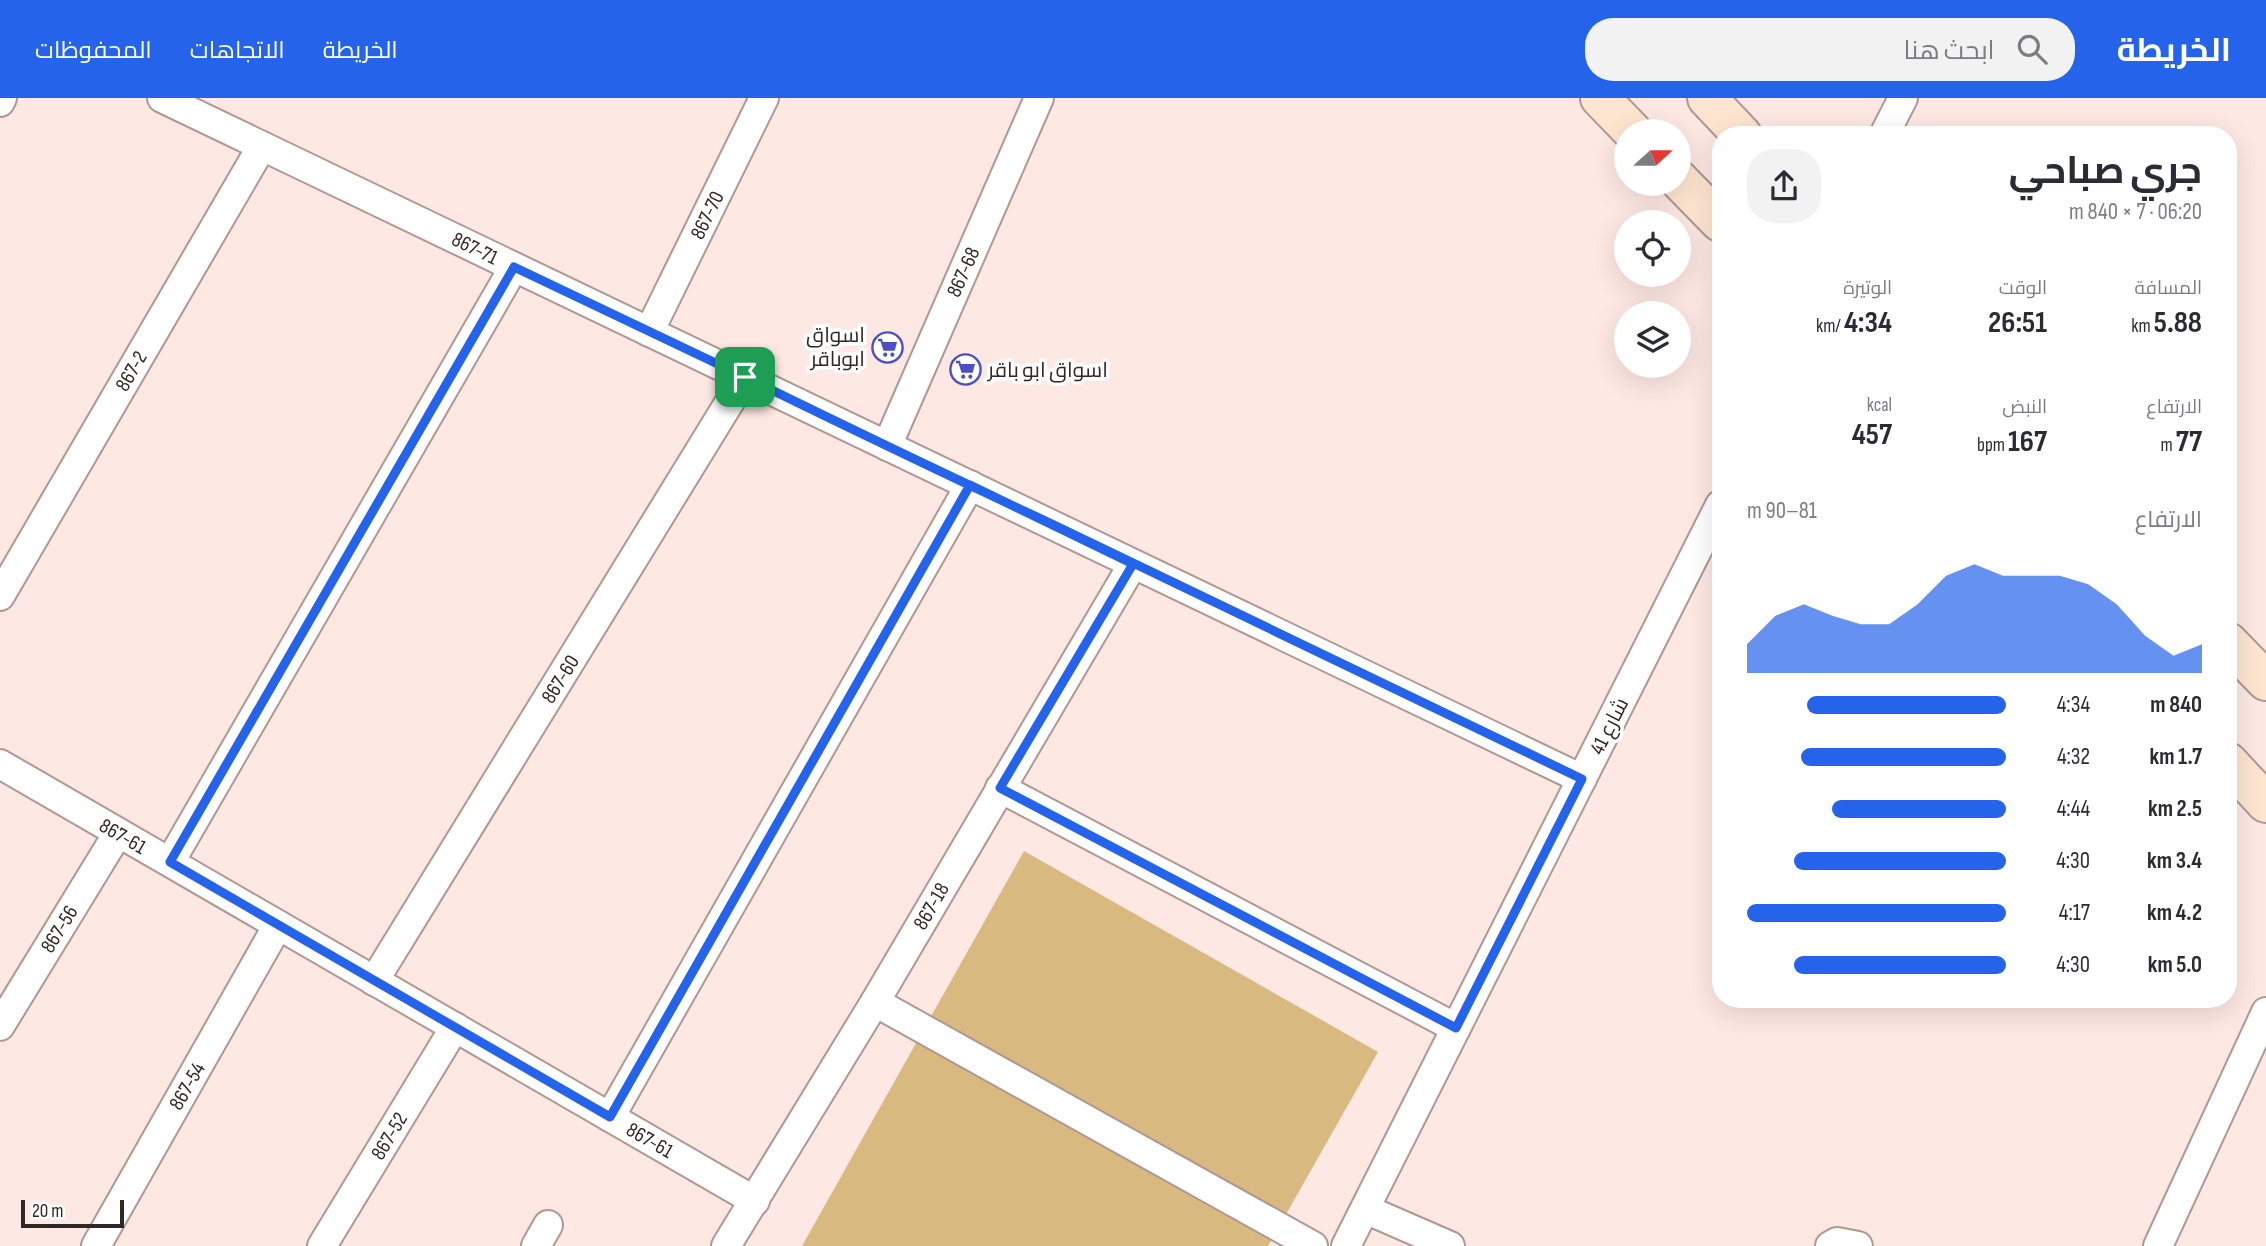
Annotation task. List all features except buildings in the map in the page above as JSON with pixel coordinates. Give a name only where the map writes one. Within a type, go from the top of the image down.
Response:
[{"type":"street","name":"867-71","points":[[162,98],[1582,779]]},
{"type":"street","name":"867-70","points":[[649,332],[764,98]]},
{"type":"street","name":"867-68","points":[[887,446],[1039,98]]},
{"type":"street","points":[[1600,98],[1620,119]]},
{"type":"street","points":[[1707,98],[1733,126]]},
{"type":"street","points":[[1889,126],[1903,98]]},
{"type":"street","name":"867-2","points":[[0,596],[262,146]]},
{"type":"street","points":[[1691,192],[1712,214]]},
{"type":"street","points":[[170,862],[514,267]]},
{"type":"street","name":"867-60","points":[[374,981],[745,377]]},
{"type":"street","points":[[610,1117],[970,485]]},
{"type":"street","name":"شارع 41","points":[[1346,1246],[1712,521]]},
{"type":"street","name":"867-18","points":[[726,1246],[875,1002],[1133,564]]},
{"type":"street","points":[[2237,651],[2266,681]]},
{"type":"street","name":"867-61","points":[[0,764],[755,1201]]},
{"type":"street","points":[[2237,772],[2266,803]]},
{"type":"street","points":[[1000,788],[1456,1028]]},
{"type":"street","name":"867-56","points":[[0,1026],[118,833]]},
{"type":"street","name":"867-54","points":[[96,1246],[278,925]]},
{"type":"street","points":[[875,1002],[1313,1246]]},
{"type":"street","points":[[2158,1246],[2266,1012]]},
{"type":"street","name":"867-52","points":[[323,1246],[455,1027]]},
{"type":"street","points":[[1365,1209],[1450,1246]]},
{"type":"street","points":[[1830,1246],[1837,1242],[1858,1246]]},
{"type":"shaded area","points":[[1024,851],[1378,1052],[1268,1246],[802,1246]]},
{"type":"place","name":"اسواق ابوباقر","points":[[888,347]]},
{"type":"place","name":"اسواق ابو باقر","points":[[965,370]]},
{"type":"route","points":[[745,377],[514,267],[170,862],[610,1117],[970,485],[1133,564],[1000,788],[1456,1028],[1582,779],[1052,524],[970,485],[887,446],[745,377]]}]
